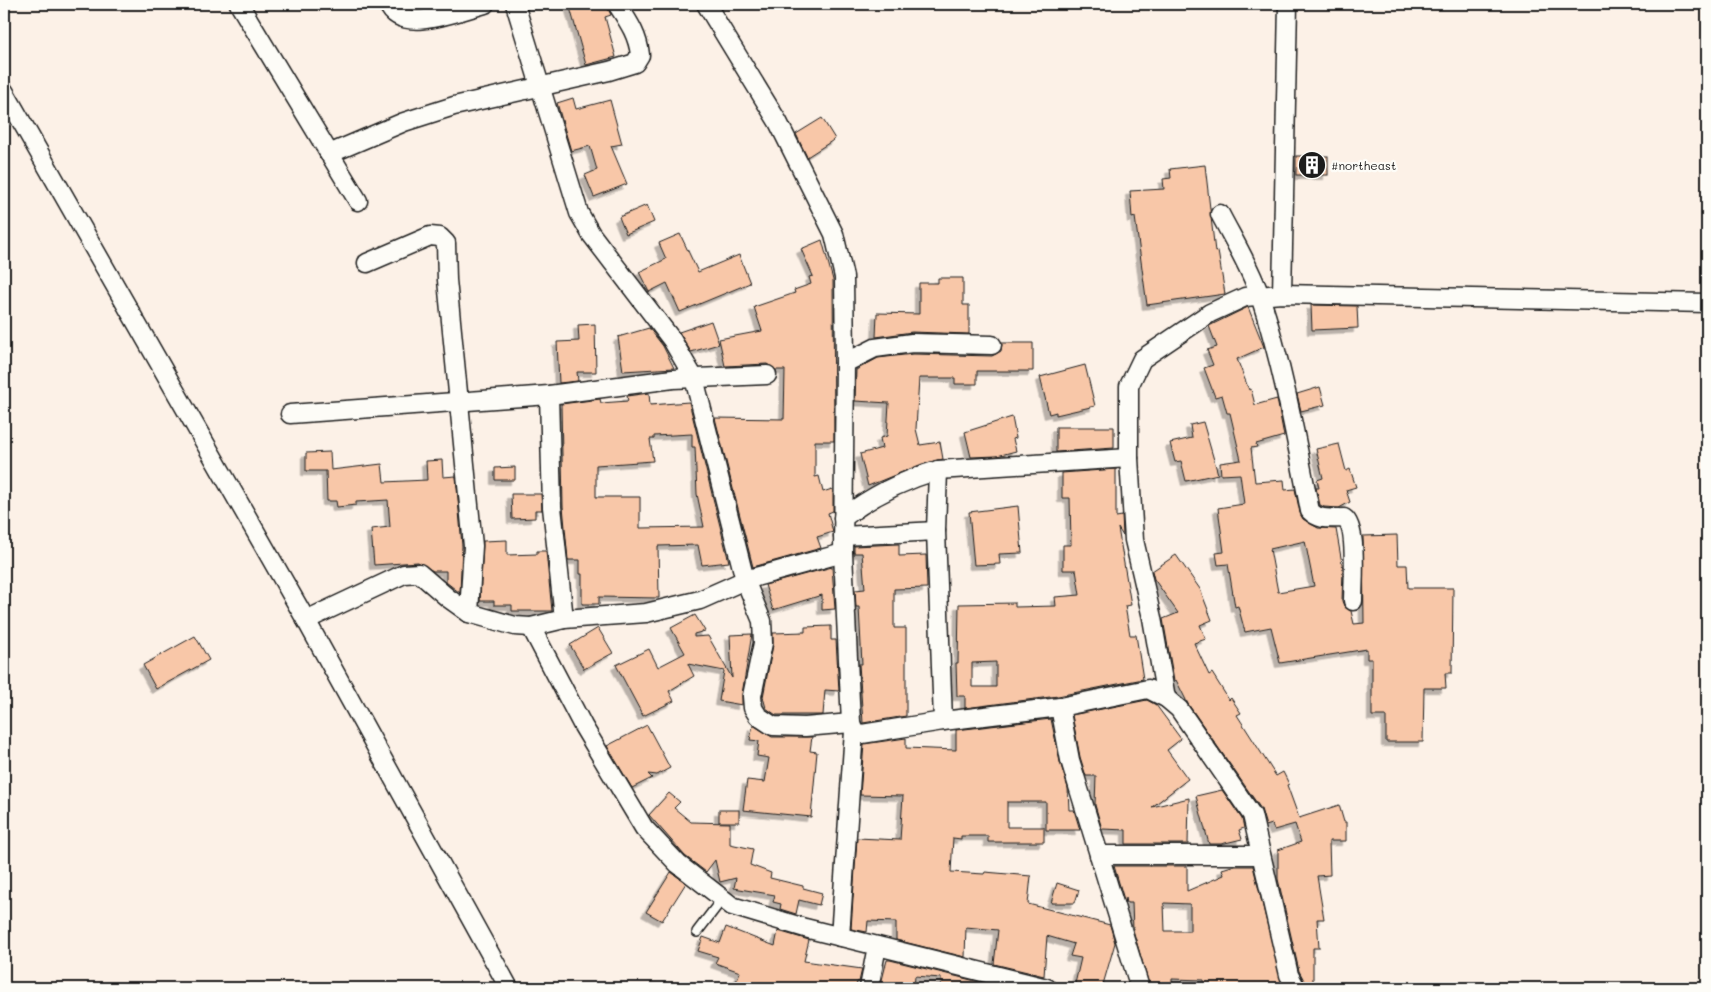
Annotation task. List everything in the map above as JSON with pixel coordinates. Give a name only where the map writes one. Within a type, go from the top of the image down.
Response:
[{"type":"street","points":[[239,4],[358,201]]},
{"type":"street","points":[[388,4],[390,9],[400,18],[415,21],[485,4]]},
{"type":"street","points":[[515,4],[579,213],[591,234],[672,340],[694,378],[745,580],[762,620],[763,643],[752,696],[753,708],[758,716],[773,726],[785,728],[853,727],[862,734],[943,721],[1060,706],[1148,689],[1166,698],[1179,709],[1252,815],[1289,975],[1296,988]]},
{"type":"street","points":[[329,154],[404,122],[454,106],[609,71],[635,62],[640,55],[639,43],[634,29],[617,4]]},
{"type":"street","points":[[706,4],[778,122],[834,234],[844,277],[846,364],[843,545],[853,727],[840,937]]},
{"type":"street","points":[[1282,294],[1288,4]]},
{"type":"street","points":[[4,91],[306,620],[510,988]]},
{"type":"street","points":[[1220,214],[1248,267],[1260,296],[1280,363],[1310,511],[1316,517],[1344,518],[1349,524],[1353,542],[1353,601]]},
{"type":"street","points":[[367,263],[430,236],[440,237],[446,243],[447,280],[473,546],[469,613]]},
{"type":"street","points":[[1166,698],[1152,618],[1134,540],[1129,458],[1129,386],[1142,359],[1210,312],[1244,296],[1282,294],[1707,303]]},
{"type":"street","points":[[846,364],[875,348],[912,343],[992,345]]},
{"type":"street","points":[[290,414],[549,396],[694,378],[767,375]]},
{"type":"street","points":[[549,396],[552,508],[564,619]]},
{"type":"street","points":[[843,518],[856,508],[916,476],[938,470],[1129,458]]},
{"type":"street","points":[[938,470],[936,531],[943,721]]},
{"type":"street","points":[[306,620],[404,574],[420,573],[448,598],[469,613],[515,626],[531,626],[564,619],[646,613],[700,600],[745,580],[843,545],[936,531]]},
{"type":"street","points":[[531,626],[583,726],[644,828],[678,864],[732,906],[840,937],[1047,988]]},
{"type":"street","points":[[1060,706],[1070,760],[1140,988]]},
{"type":"street","points":[[1099,855],[1261,855]]},
{"type":"street","points":[[869,988],[877,946]]},
{"type":"lane","points":[[697,932],[723,898]]},
{"type":"building","points":[[569,4],[606,4],[611,15],[605,17],[616,57],[586,65]]},
{"type":"building","points":[[573,98],[576,109],[610,100],[622,144],[611,146],[627,184],[594,197],[585,175],[597,170],[590,146],[571,151],[557,103]]},
{"type":"building","points":[[822,118],[835,139],[807,157],[796,134]]},
{"type":"building","name":"#northeast","points":[[1296,156],[1328,156],[1328,175],[1296,175]]},
{"type":"building","points":[[1205,165],[1215,252],[1218,251],[1225,294],[1147,305],[1135,217],[1132,218],[1130,191],[1164,189],[1163,179],[1171,178],[1170,169]]},
{"type":"building","points":[[647,205],[654,222],[626,234],[619,217]]},
{"type":"building","points":[[680,234],[698,272],[739,255],[750,283],[680,312],[667,283],[649,292],[639,272],[666,259],[659,243]]},
{"type":"building","points":[[822,240],[833,280],[834,441],[815,441],[815,477],[819,476],[823,492],[832,489],[833,491],[833,511],[828,513],[833,532],[817,537],[821,548],[753,567],[715,418],[784,419],[785,370],[776,370],[767,364],[725,366],[719,339],[762,331],[754,307],[795,293],[794,290],[811,284],[809,277],[813,276],[801,249]]},
{"type":"building","points":[[938,278],[963,278],[963,305],[969,305],[969,334],[912,332],[876,337],[877,313],[919,314],[919,283],[938,283]]},
{"type":"building","points":[[1311,305],[1357,306],[1358,328],[1312,330]]},
{"type":"building","points":[[1248,307],[1264,347],[1237,359],[1249,390],[1251,389],[1255,405],[1277,399],[1284,436],[1256,444],[1257,447],[1251,448],[1255,482],[1284,480],[1285,490],[1295,489],[1303,519],[1318,528],[1336,529],[1343,569],[1342,601],[1344,606],[1351,611],[1354,624],[1364,623],[1363,536],[1397,535],[1398,565],[1407,565],[1408,588],[1453,588],[1452,673],[1445,673],[1446,688],[1424,688],[1423,742],[1386,742],[1386,716],[1372,716],[1372,659],[1367,659],[1367,649],[1280,663],[1271,627],[1245,632],[1238,606],[1235,607],[1228,564],[1218,565],[1216,553],[1224,552],[1218,508],[1244,504],[1240,474],[1221,475],[1220,463],[1241,460],[1230,413],[1227,413],[1222,395],[1215,397],[1204,368],[1213,365],[1207,350],[1217,347],[1209,326]],"holes":[[[1305,541],[1314,586],[1278,592],[1270,549]]]},
{"type":"building","points":[[711,321],[719,344],[691,352],[679,332]]},
{"type":"building","points":[[595,324],[596,372],[577,372],[578,381],[559,383],[557,342],[579,341],[578,325]]},
{"type":"building","points":[[649,328],[663,346],[674,368],[623,371],[618,337]]},
{"type":"building","points":[[1002,343],[1033,343],[1033,371],[977,371],[977,384],[955,384],[955,378],[919,378],[916,429],[920,445],[940,442],[943,459],[922,464],[868,486],[860,454],[882,448],[880,438],[887,436],[889,403],[855,401],[856,370],[878,358],[913,354],[992,356],[1001,351]]},
{"type":"building","points":[[1085,365],[1095,406],[1056,415],[1056,412],[1049,414],[1040,377]]},
{"type":"building","points":[[1320,387],[1325,405],[1301,411],[1297,394]]},
{"type":"building","points":[[649,393],[650,405],[689,402],[729,562],[702,565],[698,545],[658,546],[659,598],[599,597],[599,604],[582,604],[580,560],[568,560],[563,506],[561,404],[600,399],[601,403],[628,401],[627,396]],"holes":[[[692,434],[692,447],[695,447],[697,494],[704,527],[640,528],[640,497],[596,497],[596,465],[653,461],[650,439],[654,439],[654,436]]]},
{"type":"building","points":[[1012,417],[1016,438],[1013,439],[1016,451],[997,456],[971,457],[965,432]]},
{"type":"building","points":[[1203,422],[1218,474],[1186,481],[1181,461],[1175,462],[1170,443],[1192,438],[1190,425]]},
{"type":"building","points":[[1056,427],[1114,427],[1114,448],[1056,452]]},
{"type":"building","points":[[1339,444],[1346,471],[1350,469],[1356,487],[1346,490],[1350,502],[1339,508],[1324,507],[1320,505],[1316,488],[1319,488],[1317,480],[1323,478],[1316,449]]},
{"type":"building","points":[[330,452],[331,470],[382,464],[384,482],[427,480],[426,461],[442,460],[443,477],[456,476],[462,546],[460,593],[446,582],[446,571],[433,571],[418,562],[374,565],[371,529],[390,527],[388,500],[356,502],[356,505],[337,507],[336,501],[327,501],[326,471],[306,471],[306,453]]},
{"type":"building","points":[[515,467],[515,480],[495,480],[495,468]]},
{"type":"building","points":[[1116,469],[1116,517],[1122,516],[1123,536],[1118,528],[1131,605],[1125,606],[1130,635],[1136,635],[1143,679],[1058,696],[965,708],[965,696],[957,696],[956,663],[958,663],[959,604],[1015,603],[1015,607],[1056,606],[1055,597],[1080,595],[1076,570],[1063,570],[1063,545],[1071,545],[1070,498],[1062,498],[1062,473]],"holes":[[[996,662],[996,687],[972,687],[972,663]]]},
{"type":"building","points":[[511,494],[541,494],[542,510],[535,510],[535,518],[512,519]]},
{"type":"building","points":[[1018,506],[1022,553],[999,554],[1000,564],[974,565],[969,512]]},
{"type":"building","points":[[507,540],[507,555],[537,554],[537,551],[546,551],[552,611],[512,611],[512,605],[494,605],[494,601],[480,601],[483,541]]},
{"type":"building","points":[[899,544],[899,556],[926,555],[927,588],[894,589],[894,628],[906,628],[906,716],[863,723],[859,664],[862,664],[859,607],[856,607],[855,590],[865,589],[862,553],[854,553],[854,546]]},
{"type":"building","points":[[1176,555],[1200,589],[1212,620],[1200,625],[1206,639],[1194,643],[1209,675],[1212,673],[1229,700],[1231,698],[1241,713],[1237,715],[1276,776],[1283,772],[1289,784],[1287,785],[1299,818],[1339,805],[1344,822],[1346,822],[1346,841],[1329,841],[1330,875],[1317,876],[1324,919],[1317,919],[1319,948],[1313,948],[1313,982],[1305,982],[1299,971],[1278,879],[1278,850],[1301,842],[1295,824],[1274,830],[1272,824],[1266,826],[1261,809],[1188,704],[1176,680],[1174,681],[1163,619],[1178,613],[1154,579],[1152,571]]},
{"type":"building","points":[[832,567],[835,609],[822,610],[822,595],[773,610],[765,585]]},
{"type":"building","points":[[695,615],[705,631],[694,634],[694,637],[708,636],[732,678],[730,635],[752,634],[742,694],[742,705],[719,701],[724,671],[688,664],[694,676],[669,691],[674,701],[643,716],[616,665],[649,649],[658,667],[685,653],[671,628]]},
{"type":"building","points":[[831,626],[831,640],[836,640],[839,691],[825,690],[823,715],[776,715],[766,708],[763,697],[773,645],[773,633],[805,632],[805,627]]},
{"type":"building","points":[[598,628],[613,653],[584,669],[570,645]]},
{"type":"building","points":[[195,636],[209,660],[156,689],[143,665]]},
{"type":"building","points":[[1147,700],[1156,705],[1181,739],[1167,750],[1188,779],[1152,807],[1189,798],[1188,844],[1126,844],[1126,830],[1102,829],[1095,805],[1096,776],[1086,776],[1080,757],[1072,715]]},
{"type":"building","points":[[1051,719],[1060,762],[1068,788],[1069,810],[1074,810],[1080,830],[1046,830],[1046,802],[1007,802],[1007,827],[1044,827],[1044,842],[988,842],[988,836],[961,836],[961,839],[953,838],[951,872],[984,874],[985,872],[1031,876],[1028,904],[1110,925],[1115,943],[1102,988],[1074,988],[1081,958],[1070,956],[1074,944],[1047,936],[1044,976],[994,964],[998,930],[966,927],[965,957],[896,940],[896,922],[868,921],[867,932],[851,929],[857,838],[900,840],[903,796],[860,795],[864,744],[906,738],[906,748],[956,750],[956,730]]},
{"type":"building","points":[[647,725],[670,768],[657,775],[648,774],[652,778],[632,788],[607,746]]},
{"type":"building","points":[[753,725],[772,737],[812,737],[810,751],[817,752],[811,817],[743,810],[747,780],[765,782],[769,758],[757,756],[759,741],[750,740]]},
{"type":"building","points":[[1222,790],[1242,819],[1244,828],[1239,830],[1242,839],[1221,844],[1209,844],[1196,796]]},
{"type":"building","points":[[669,793],[680,802],[674,808],[691,822],[730,823],[730,844],[753,849],[750,865],[771,873],[770,878],[822,893],[819,905],[799,900],[796,914],[780,909],[781,904],[773,902],[775,895],[734,888],[736,878],[720,882],[715,860],[706,872],[685,856],[649,815]]},
{"type":"building","points":[[719,810],[739,810],[739,822],[719,822]]},
{"type":"building","points":[[1114,866],[1187,866],[1187,891],[1224,875],[1222,869],[1232,866],[1253,866],[1283,988],[1205,988],[1204,980],[1172,979],[1172,988],[1150,988],[1133,930],[1132,903],[1127,903],[1126,898],[1125,903]],"holes":[[[1164,903],[1190,904],[1190,931],[1165,931]]]},
{"type":"building","points":[[671,872],[686,883],[662,921],[646,912]]},
{"type":"building","points":[[1057,883],[1079,890],[1075,903],[1051,903]]},
{"type":"building","points":[[726,927],[775,946],[778,931],[809,940],[804,961],[862,969],[859,982],[857,982],[856,988],[755,988],[736,982],[740,972],[715,963],[718,957],[698,951],[703,937],[720,943]]},
{"type":"building","points":[[887,960],[1004,988],[941,988],[941,978],[915,976],[914,988],[880,988]]},
{"type":"place","name":"#northeast","points":[[1312,165]]}]
